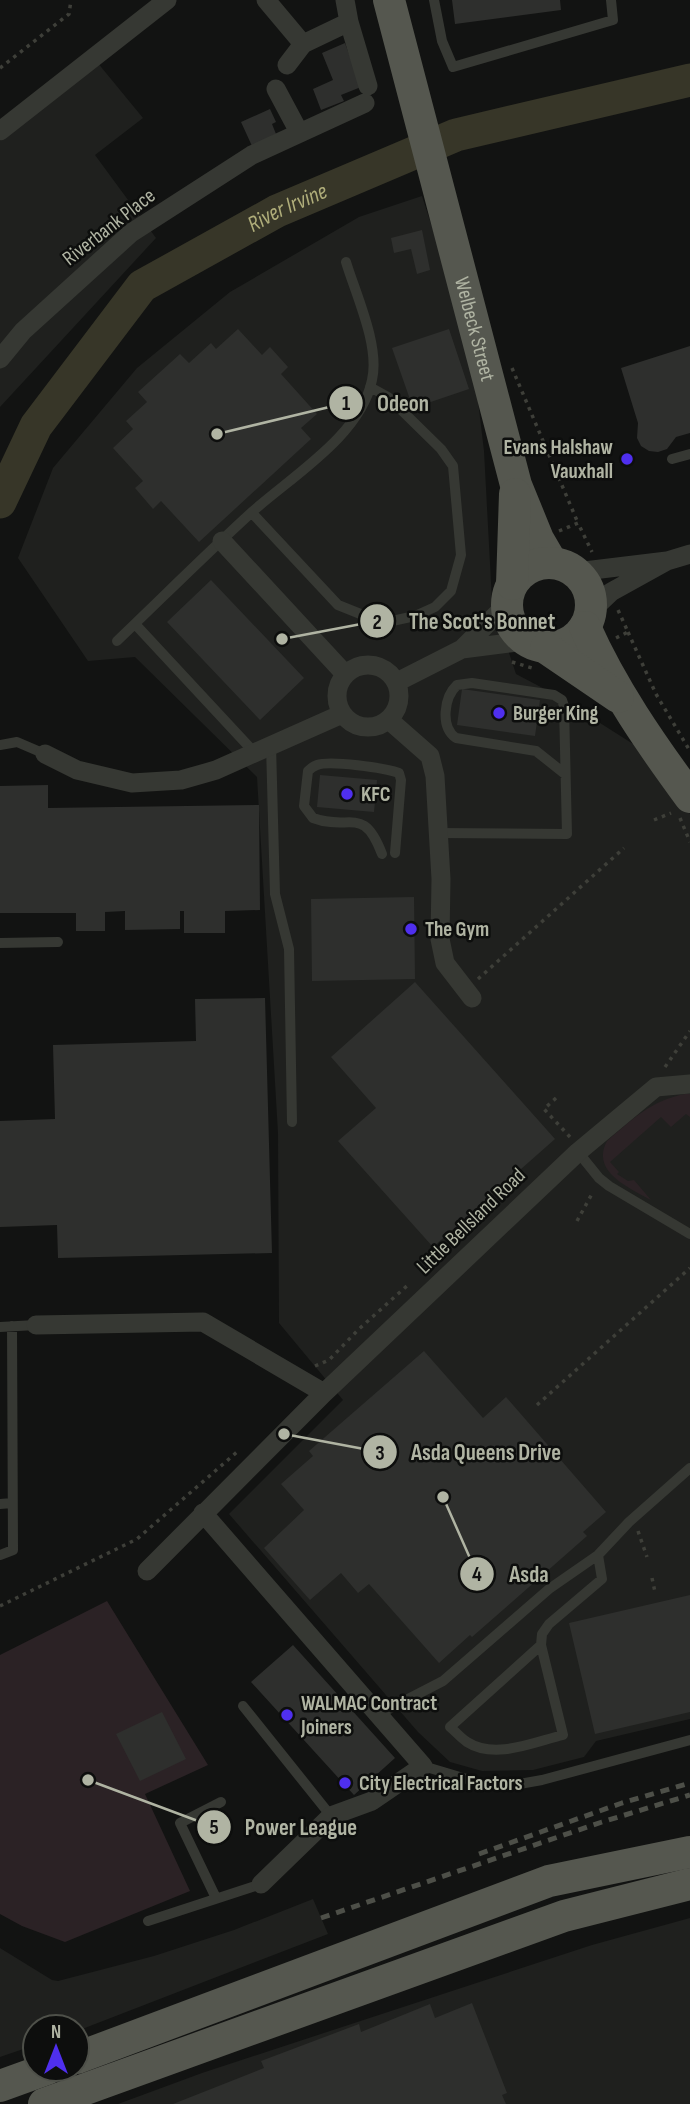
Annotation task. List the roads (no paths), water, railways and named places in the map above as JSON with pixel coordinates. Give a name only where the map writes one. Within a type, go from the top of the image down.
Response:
[{"type":"main road","name":"Welbeck Street","points":[[389,0],[516,485],[509,594]]},
{"type":"main road","name":"Welbeck Street","points":[[516,485],[567,561]]},
{"type":"main road","points":[[565,635],[588,590],[567,561],[529,568],[509,594],[511,625],[565,635],[625,702],[684,804]]},
{"type":"main road","points":[[91,2053],[549,1881],[690,1852]]},
{"type":"main road","points":[[44,2104],[564,1916],[690,1884]]},
{"type":"main road","points":[[0,2087],[21,2079]]},
{"type":"street","points":[[0,131],[167,0]]},
{"type":"street","points":[[266,0],[303,44]]},
{"type":"street","points":[[287,65],[303,44],[349,22],[345,0]]},
{"type":"street","name":"Riverbank Place","points":[[0,359],[23,331],[131,233],[252,155],[366,94],[349,22]]},
{"type":"street","points":[[276,89],[299,132]]},
{"type":"street","points":[[222,541],[345,674]]},
{"type":"street","points":[[567,561],[667,561],[690,554]]},
{"type":"street","points":[[397,682],[462,649],[565,635],[667,561]]},
{"type":"street","points":[[462,649],[509,594]]},
{"type":"street","points":[[363,665],[373,665],[383,668],[397,682],[399,702],[389,720],[369,727],[349,722],[342,714],[337,694],[345,674],[363,665]]},
{"type":"street","points":[[45,754],[77,770],[132,783],[181,779],[216,770],[342,714]]},
{"type":"street","points":[[389,720],[430,756],[435,775],[441,879],[440,939],[445,963],[468,995]]},
{"type":"street","name":"Little Bellsland Road","points":[[147,1571],[324,1393],[578,1152],[656,1087],[690,1084]]},
{"type":"street","points":[[36,1325],[203,1322],[324,1393]]},
{"type":"street","points":[[203,1513],[423,1766],[372,1801],[331,1815],[261,1884]]},
{"type":"lane","points":[[434,0],[442,41],[453,67],[613,20],[611,0]]},
{"type":"lane","points":[[117,641],[252,513],[340,437],[358,412],[370,387],[374,360],[346,261]]},
{"type":"lane","points":[[252,513],[338,605],[383,623],[415,617],[435,607],[451,591],[461,555],[453,466],[441,449],[388,397],[370,387]]},
{"type":"lane","points":[[672,459],[690,453]]},
{"type":"lane","points":[[135,624],[263,748],[275,894],[289,949],[292,1122]]},
{"type":"lane","points":[[438,833],[567,834],[564,706],[562,700],[554,695],[463,683],[450,694],[445,723],[450,734],[456,738],[536,751],[565,774]]},
{"type":"lane","points":[[0,745],[17,742],[45,754]]},
{"type":"lane","points":[[382,854],[375,834],[364,824],[319,821],[313,818],[304,806],[307,771],[326,763],[388,769],[399,773],[401,780],[395,853]]},
{"type":"lane","points":[[0,943],[58,942]]},
{"type":"lane","points":[[578,1152],[609,1186],[690,1234]]},
{"type":"lane","points":[[0,1326],[36,1325]]},
{"type":"lane","points":[[0,1555],[13,1550],[12,1326]]},
{"type":"lane","points":[[379,1713],[443,1681],[549,1589],[598,1555],[619,1532],[690,1468]]},
{"type":"lane","points":[[0,1504],[12,1503]]},
{"type":"lane","points":[[541,1645],[450,1727],[467,1742],[480,1748],[495,1750],[563,1735],[541,1645],[542,1634],[549,1623],[602,1579],[598,1555]]},
{"type":"lane","points":[[243,1706],[331,1815]]},
{"type":"lane","points":[[423,1766],[480,1783],[508,1786],[542,1780],[690,1740]]},
{"type":"lane","points":[[216,1898],[180,1823],[221,1802]]},
{"type":"lane","points":[[148,1921],[261,1884]]},
{"type":"waterway","name":"River Irvine","points":[[0,502],[36,426],[142,286],[277,211],[456,135],[690,80]]},
{"type":"railway","points":[[479,1854],[622,1803],[690,1783]]},
{"type":"railway","points":[[321,1918],[602,1822],[690,1795]]},
{"type":"place","name":"Odeon","points":[[217,434]]},
{"type":"place","name":"Evans Halshaw Vauxhall","points":[[627,459]]},
{"type":"place","name":"The Scot's Bonnet","points":[[282,639]]},
{"type":"place","name":"Burger King","points":[[499,713]]},
{"type":"place","name":"KFC","points":[[347,794]]},
{"type":"place","name":"The Gym","points":[[411,929]]},
{"type":"place","name":"Asda Queens Drive","points":[[284,1434]]},
{"type":"place","name":"Asda","points":[[443,1497]]},
{"type":"place","name":"WALMAC Contract Joiners","points":[[287,1715]]},
{"type":"place","name":"Power League","points":[[88,1780]]},
{"type":"place","name":"City Electrical Factors","points":[[345,1783]]}]
